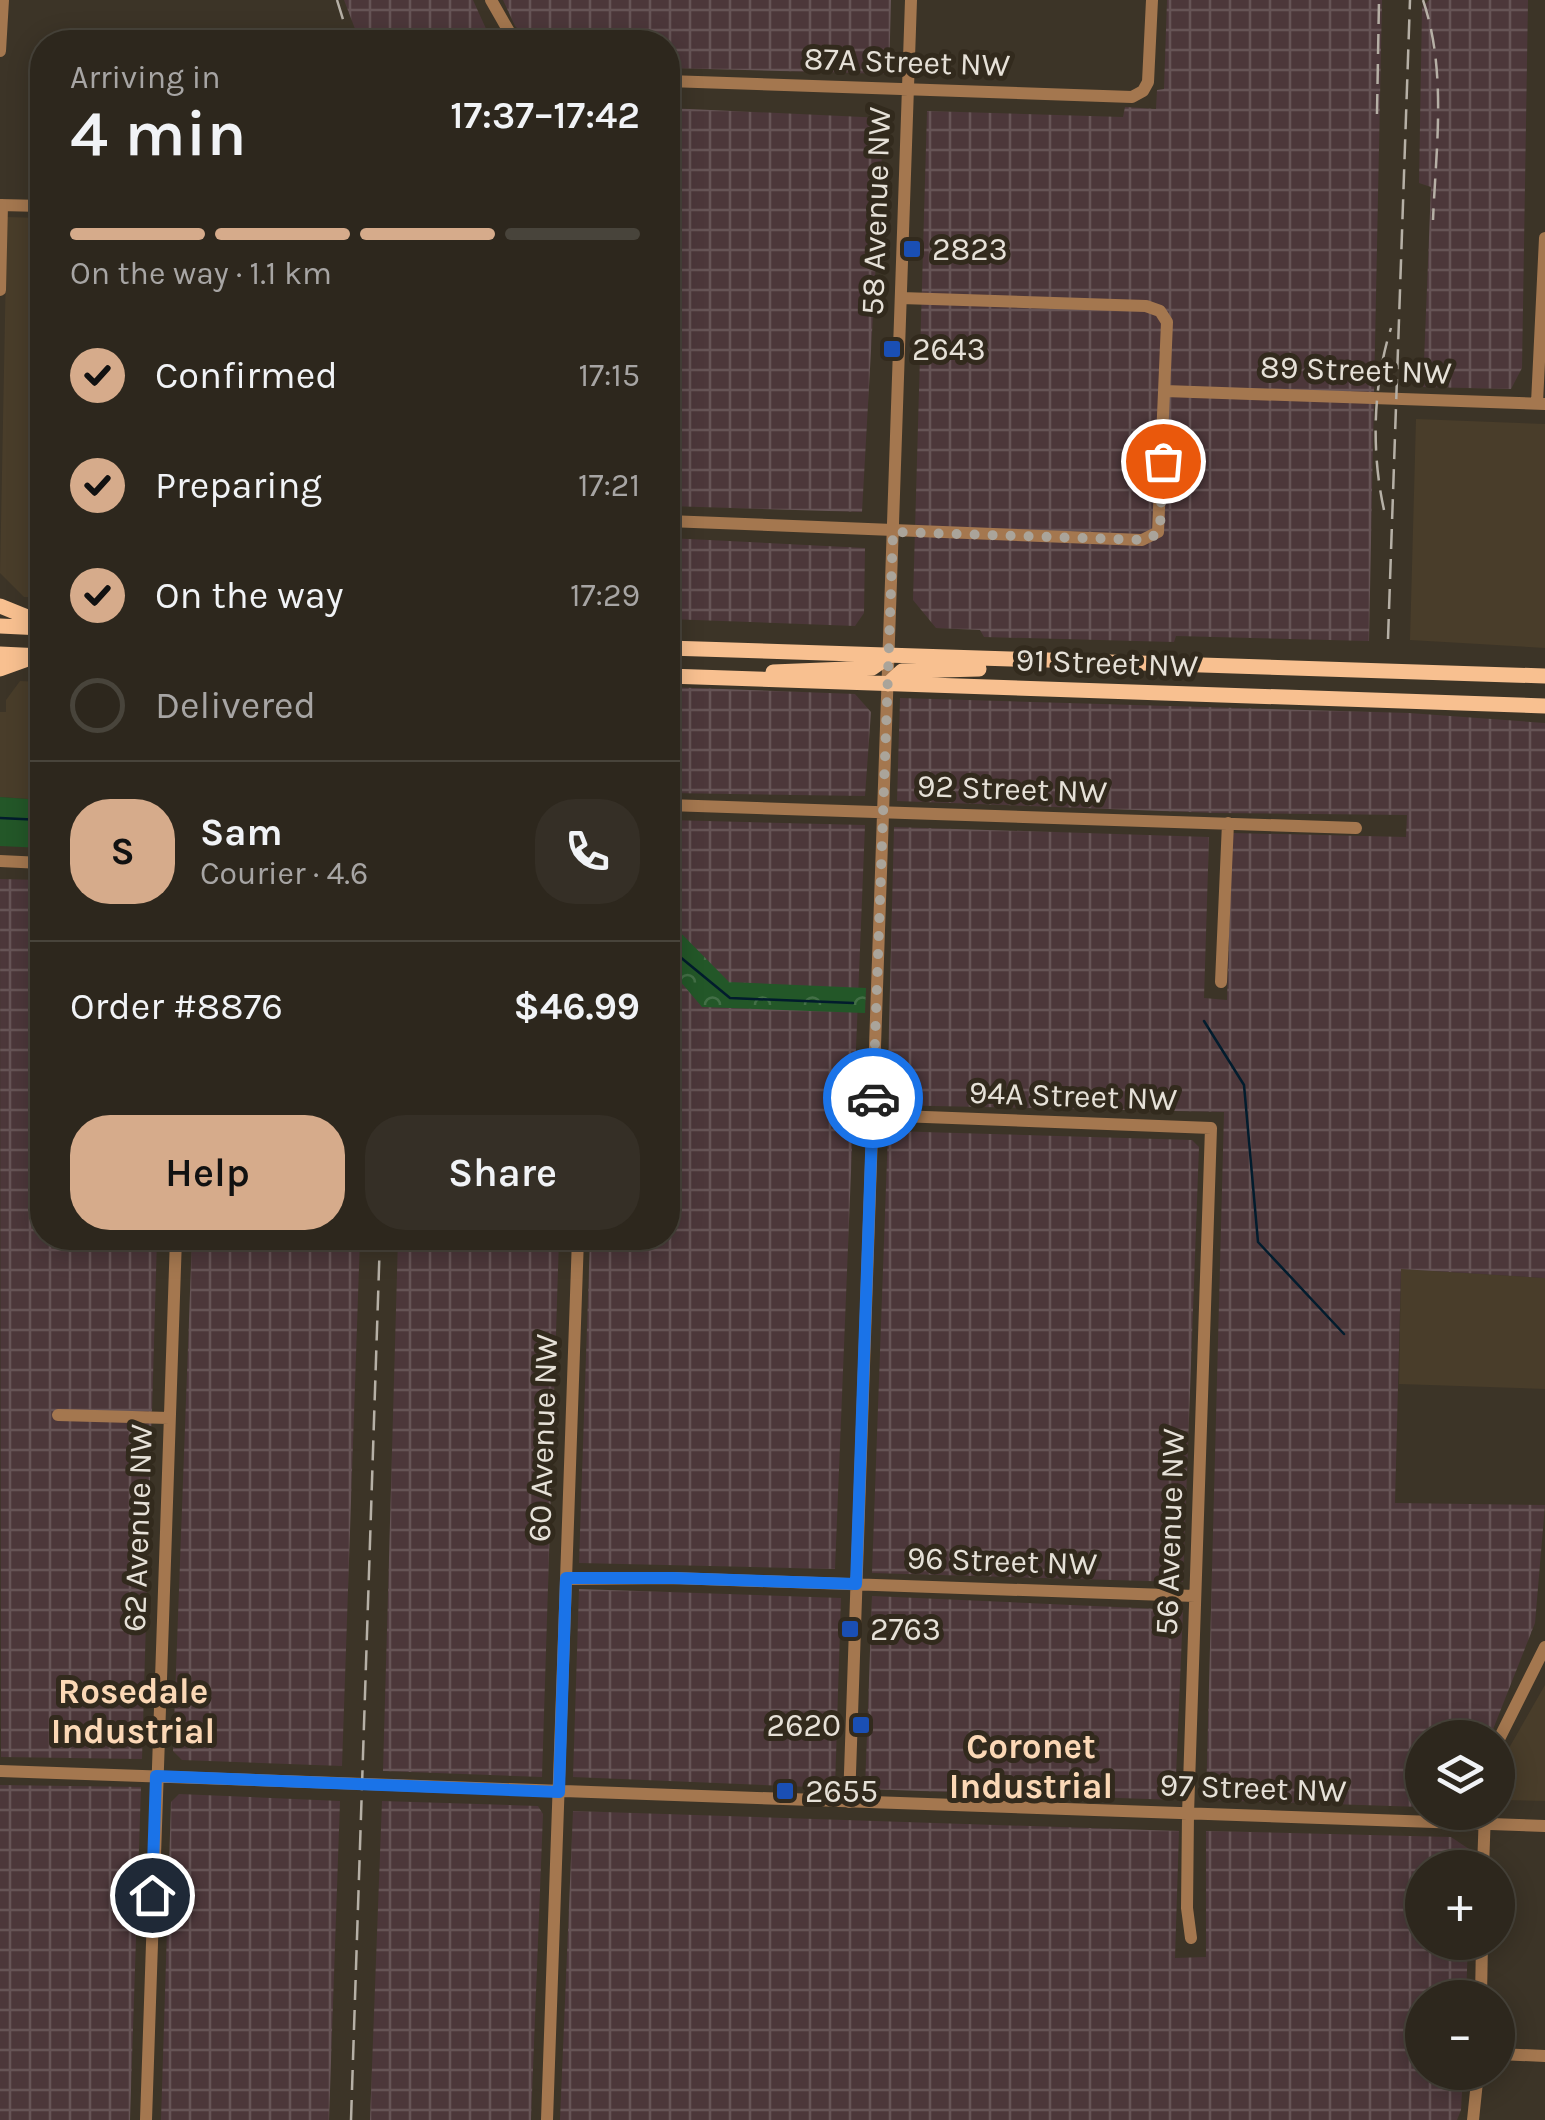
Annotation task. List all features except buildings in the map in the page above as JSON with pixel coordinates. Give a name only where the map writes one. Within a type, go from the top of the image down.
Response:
[{"type":"main road","points":[[0,606],[30,620]]},
{"type":"main road","points":[[0,626],[30,626]]},
{"type":"main road","name":"91 Street NW","points":[[680,648],[1545,676]]},
{"type":"main road","points":[[0,654],[30,656]]},
{"type":"main road","points":[[717,678],[790,670],[872,668],[889,656]]},
{"type":"main road","points":[[0,669],[30,659]]},
{"type":"main road","points":[[888,684],[902,671],[1020,669],[1046,662]]},
{"type":"main road","name":"91 Street NW","points":[[680,676],[1545,706]]},
{"type":"street","points":[[0,51],[4,0]]},
{"type":"street","points":[[491,0],[508,30]]},
{"type":"street","name":"58 Avenue NW","points":[[849,1802],[911,0]]},
{"type":"street","name":"87A Street NW","points":[[680,82],[1127,97],[1142,92],[1149,76],[1152,0]]},
{"type":"street","points":[[0,290],[1,205],[30,206]]},
{"type":"street","points":[[1541,404],[1545,238]]},
{"type":"street","points":[[680,522],[1142,540],[1155,535],[1160,522],[1167,322],[1160,311],[1146,306],[901,298]]},
{"type":"street","name":"89 Street NW","points":[[1165,392],[1541,404]]},
{"type":"street","name":"92 Street NW","points":[[680,806],[1356,828]]},
{"type":"street","points":[[1221,982],[1228,823]]},
{"type":"street","points":[[0,861],[30,862]]},
{"type":"street","name":"94A Street NW","points":[[873,1115],[1211,1128]]},
{"type":"street","name":"56 Avenue NW","points":[[1191,1938],[1187,1908],[1188,1814],[1211,1128]]},
{"type":"street","name":"62 Avenue NW","points":[[146,2120],[176,1250]]},
{"type":"street","name":"60 Avenue NW","points":[[547,2120],[578,1250]]},
{"type":"street","points":[[58,1415],[169,1418]]},
{"type":"street","name":"96 Street NW","points":[[566,1578],[673,1578],[1196,1596]]},
{"type":"street","points":[[1509,1720],[1545,1647]]},
{"type":"street","name":"97 Street NW","points":[[0,1771],[1188,1814],[1405,1817]]},
{"type":"street","name":"97 Street NW","points":[[1515,1822],[1545,1826]]},
{"type":"street","points":[[1515,2055],[1545,2056]]},
{"type":"street","points":[[1474,2120],[1476,2090]]},
{"type":"shaded area","points":[[344,0],[473,0],[487,30],[355,30]]},
{"type":"shaded area","points":[[503,0],[891,0],[889,74],[680,68],[680,30],[519,30]]},
{"type":"shaded area","points":[[1167,0],[1382,0],[1369,641],[1176,636],[1174,642],[984,637],[980,630],[936,628],[913,600],[927,111],[1123,117],[1125,107],[1156,109],[1157,90],[1164,89]]},
{"type":"shaded area","points":[[1429,0],[1528,0],[1522,368],[1511,389],[1423,387],[1431,187],[1419,183],[1422,8]]},
{"type":"shaded area","points":[[680,109],[884,118],[862,512],[680,506]]},
{"type":"shaded area","points":[[7,217],[30,218],[30,597],[24,597],[0,573]]},
{"type":"shaded area","points":[[1416,419],[1545,424],[1545,648],[1410,640]]},
{"type":"shaded area","points":[[680,539],[865,548],[864,613],[855,626],[680,619]]},
{"type":"shaded area","points":[[20,681],[30,681],[30,799],[0,797],[0,712],[6,712],[6,700]]},
{"type":"shaded area","points":[[680,687],[855,694],[871,712],[865,796],[680,793]]},
{"type":"shaded area","points":[[900,698],[1409,713],[1545,723],[1545,1278],[1401,1269],[1395,1503],[1545,1505],[1535,1623],[1497,1720],[1405,1720],[1405,1806],[1206,1800],[1224,1112],[887,1105],[894,827],[1209,837],[1204,998],[1227,1000],[1232,833],[1406,837],[1407,815],[1215,813],[897,801]]},
{"type":"shaded area","points":[[680,820],[865,825],[835,1569],[579,1563],[590,1250],[680,1250]]},
{"type":"shaded area","points":[[0,879],[30,880],[30,1250],[157,1250],[142,1759],[1,1757]]},
{"type":"shaded area","points":[[888,1131],[1192,1140],[1199,1147],[1183,1582],[872,1573]]},
{"type":"shaded area","points":[[192,1250],[360,1250],[342,1766],[182,1760],[173,1751]]},
{"type":"shaded area","points":[[398,1250],[559,1250],[542,1777],[383,1771]]},
{"type":"shaded area","points":[[1401,1269],[1545,1278],[1545,1389],[1399,1384]]},
{"type":"shaded area","points":[[579,1589],[841,1598],[835,1788],[573,1777]]},
{"type":"shaded area","points":[[872,1596],[1183,1610],[1175,1800],[865,1789]]},
{"type":"shaded area","points":[[1545,1685],[1545,1801],[1515,1800],[1515,1738]]},
{"type":"shaded area","points":[[0,1785],[141,1787],[130,2120],[0,2120]]},
{"type":"shaded area","points":[[179,1794],[340,1801],[329,2120],[161,2120],[171,1802]]},
{"type":"shaded area","points":[[382,1801],[538,1806],[543,1814],[531,2120],[370,2120]]},
{"type":"shaded area","points":[[573,1811],[1179,1831],[1175,1958],[1206,1957],[1206,1831],[1451,1837],[1470,1850],[1405,1850],[1405,1960],[1467,1960],[1467,1980],[1405,1980],[1405,2090],[1462,2090],[1457,2120],[560,2120]]},
{"type":"green space","points":[[0,797],[30,799],[30,847],[0,846]]},
{"type":"green space","points":[[680,932],[729,982],[866,988],[865,1013],[702,1007],[680,981]]},
{"type":"waterway","points":[[0,818],[30,819]]},
{"type":"waterway","points":[[680,957],[730,998],[853,1003]]},
{"type":"waterway","points":[[1204,1021],[1244,1085],[1258,1242],[1344,1334]]},
{"type":"railway","points":[[337,0],[346,30]]},
{"type":"railway","points":[[1377,114],[1379,0]]},
{"type":"railway","points":[[1388,639],[1410,0]]},
{"type":"railway","points":[[1423,0],[1438,82],[1433,220]]},
{"type":"railway","points":[[1384,510],[1377,465],[1376,418],[1380,372],[1391,328]]},
{"type":"railway","points":[[351,2120],[380,1250]]},
{"type":"way so far","points":[[873,1098],[893,532],[1146,540],[1160,528],[1163,461]]},
{"type":"place","name":"2823","points":[[912,249]]},
{"type":"place","name":"2643","points":[[892,349]]},
{"type":"place","name":"2763","points":[[850,1629]]},
{"type":"place","name":"2620","points":[[861,1725]]},
{"type":"place","name":"2655","points":[[785,1791]]},
{"type":"district","name":"Rosedale Industrial","points":[[133,1711]]},
{"type":"district","name":"Coronet Industrial","points":[[1031,1766]]},
{"type":"route","points":[[152,1895],[156,1776],[559,1792],[566,1578],[856,1584],[873,1098]]}]
